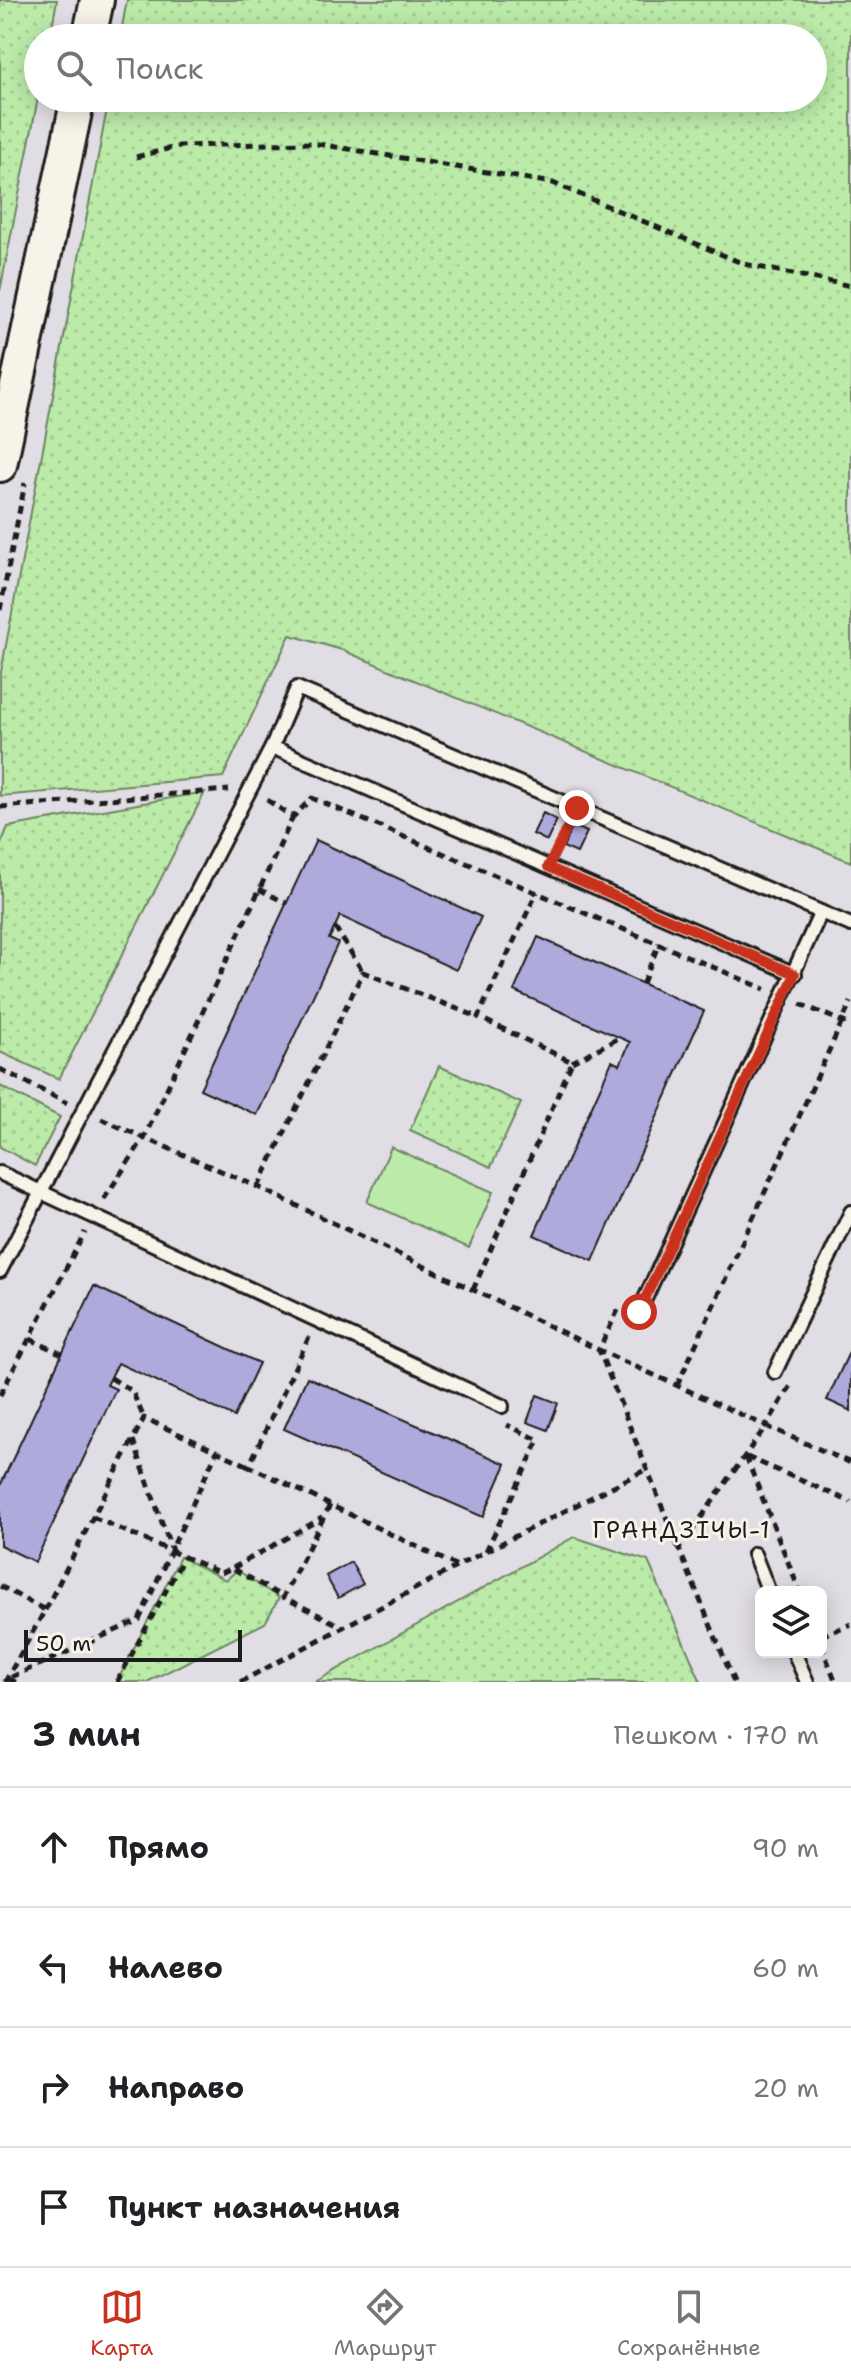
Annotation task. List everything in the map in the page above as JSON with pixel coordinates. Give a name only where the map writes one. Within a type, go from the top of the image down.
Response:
[{"type":"main road","points":[[92,24],[97,0]]},
{"type":"main road","points":[[0,465],[75,112]]},
{"type":"lane","points":[[0,1271],[272,747],[297,688],[851,925]]},
{"type":"lane","points":[[272,747],[795,974]]},
{"type":"lane","points":[[639,1312],[821,912]]},
{"type":"lane","points":[[0,1173],[502,1406]]},
{"type":"lane","points":[[775,1372],[851,1212]]},
{"type":"lane","points":[[754,1554],[767,1586]]},
{"type":"lane","points":[[797,1658],[807,1682]]},
{"type":"path","points":[[136,157],[179,146],[312,143],[553,183],[744,264],[851,286]]},
{"type":"path","points":[[0,807],[251,788],[293,817]]},
{"type":"path","points":[[0,1395],[93,1218],[144,1138],[293,817],[312,798],[851,1025]]},
{"type":"path","points":[[478,1017],[577,808]]},
{"type":"path","points":[[259,889],[286,903]]},
{"type":"path","points":[[643,983],[668,919]]},
{"type":"path","points":[[335,927],[363,972],[478,1017],[572,1062]]},
{"type":"path","points":[[258,1187],[363,972]]},
{"type":"path","points":[[677,1386],[851,1002]]},
{"type":"path","points":[[473,1290],[572,1062],[619,1038]]},
{"type":"path","points":[[0,1069],[84,1112],[258,1187],[599,1350],[851,1463]]},
{"type":"path","points":[[249,1466],[316,1322]]},
{"type":"path","points":[[30,1339],[62,1354]]},
{"type":"path","points":[[599,1350],[645,1470],[734,1682]]},
{"type":"path","points":[[111,1378],[132,1391],[144,1418],[457,1566]]},
{"type":"path","points":[[679,1549],[746,1456],[791,1386]]},
{"type":"path","points":[[6,1680],[144,1418]]},
{"type":"path","points":[[485,1552],[539,1440],[496,1420]]},
{"type":"path","points":[[132,1440],[173,1552]]},
{"type":"path","points":[[6,1680],[139,1620],[217,1451]]},
{"type":"path","points":[[746,1456],[851,1502]]},
{"type":"path","points":[[746,1456],[798,1586]]},
{"type":"path","points":[[240,1682],[645,1470]]},
{"type":"path","points":[[283,1597],[330,1505]]},
{"type":"path","points":[[92,1517],[221,1573],[324,1517]]},
{"type":"path","points":[[117,1682],[184,1557]]},
{"type":"path","points":[[232,1568],[343,1627]]},
{"type":"path","points":[[0,1586],[45,1610]]},
{"type":"path","points":[[827,1634],[851,1624]]},
{"type":"path","points":[[826,1658],[836,1682]]},
{"type":"path","points":[[6,1680],[16,1682]]},
{"type":"green space","points":[[0,0],[57,0],[53,24],[24,24],[24,112],[35,112],[0,291]]},
{"type":"green space","points":[[127,0],[851,0],[851,862],[342,650],[290,635],[223,777],[0,796],[0,677],[106,112],[827,112],[827,24],[123,24]]},
{"type":"green space","points":[[205,792],[59,1079],[0,1052],[0,846],[8,827]]},
{"type":"green space","points":[[439,1066],[521,1103],[491,1167],[410,1130]]},
{"type":"green space","points":[[0,1086],[60,1117],[35,1166],[0,1147]]},
{"type":"green space","points":[[391,1147],[493,1192],[469,1248],[367,1202]]},
{"type":"green space","points":[[574,1537],[648,1561],[701,1682],[315,1682]]},
{"type":"green space","points":[[180,1557],[226,1580],[237,1570],[279,1598],[265,1623],[147,1682],[117,1682]]},
{"type":"building","points":[[543,813],[557,820],[547,841],[533,834]]},
{"type":"building","points":[[573,826],[587,832],[577,853],[563,847]]},
{"type":"building","points":[[316,840],[481,917],[456,970],[340,916],[329,939],[338,943],[257,1115],[200,1089]]},
{"type":"building","points":[[538,937],[704,1011],[593,1261],[534,1235],[612,1061],[620,1065],[630,1042],[514,991]]},
{"type":"building","points":[[94,1286],[259,1363],[234,1417],[118,1363],[107,1385],[116,1389],[35,1562],[0,1545],[0,1486]]},
{"type":"building","points":[[851,1348],[851,1411],[827,1400]]},
{"type":"building","points":[[307,1377],[506,1464],[483,1517],[284,1429]]},
{"type":"building","points":[[537,1395],[558,1403],[548,1430],[527,1422]]},
{"type":"building","points":[[351,1562],[363,1584],[338,1598],[326,1576]]},
{"type":"district","name":"ГРАНДЗІЧЫ-1","points":[[682,1530]]},
{"type":"route","points":[[577,808],[548,867],[795,974],[639,1312]]}]
